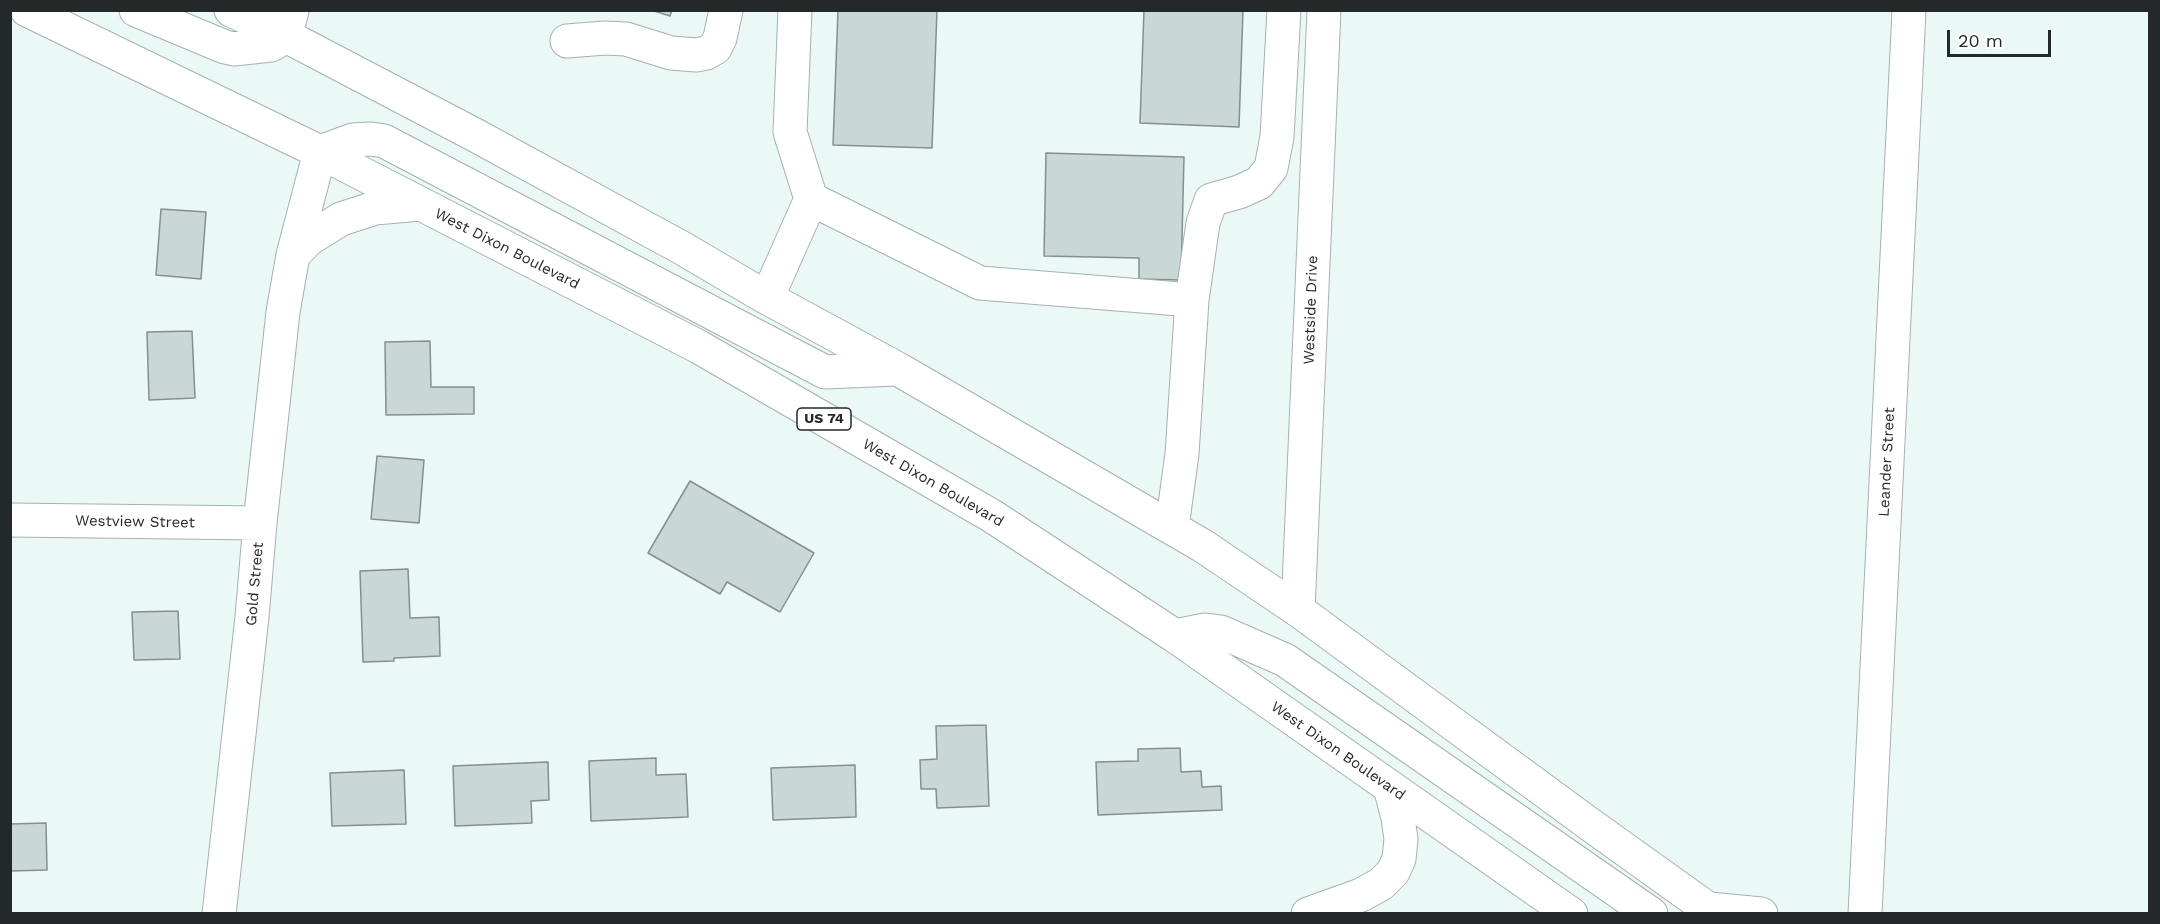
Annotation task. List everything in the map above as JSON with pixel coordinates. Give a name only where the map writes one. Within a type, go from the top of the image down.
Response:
[{"type":"main road","name":"West Dixon Boulevard","points":[[27,10],[320,152],[699,347],[993,516],[1175,636],[1571,914]]},
{"type":"main road","points":[[136,10],[234,49],[271,45],[289,23]]},
{"type":"main road","points":[[231,10],[289,23],[506,152],[898,369],[1172,527],[1298,609],[1588,823],[1712,911],[1761,914]]},
{"type":"main road","points":[[567,41],[626,39],[671,53],[696,55],[715,48],[720,38],[726,10]]},
{"type":"main road","points":[[767,298],[811,199],[790,132],[795,10]]},
{"type":"main road","points":[[1172,527],[1182,454],[1192,300],[1203,223],[1211,200],[1239,192],[1259,183],[1271,168],[1277,137],[1284,10]]},
{"type":"main road","name":"Westside Drive","points":[[1298,609],[1324,10]]},
{"type":"main road","name":"Leander Street","points":[[1865,914],[1909,10]]},
{"type":"main road","points":[[320,152],[352,140],[384,141],[825,372],[898,369]]},
{"type":"main road","name":"Gold Street","points":[[219,914],[283,312],[293,255],[320,152]]},
{"type":"main road","points":[[811,199],[980,283],[1192,300]]},
{"type":"main road","points":[[293,255],[309,239],[341,219],[375,208],[420,204]]},
{"type":"main road","name":"Westview Street","points":[[10,520],[260,523]]},
{"type":"main road","points":[[1175,636],[1205,630],[1221,632],[1285,660],[1651,914]]},
{"type":"main road","points":[[1308,914],[1361,895],[1382,884],[1393,872],[1399,859],[1401,839],[1390,787]]},
{"type":"building","points":[[651,10],[672,10],[670,16]]},
{"type":"building","points":[[838,10],[937,10],[932,148],[833,145]]},
{"type":"building","points":[[1144,10],[1243,10],[1239,127],[1140,123]]},
{"type":"building","points":[[1046,153],[1184,157],[1181,280],[1139,279],[1139,258],[1044,256]]},
{"type":"building","points":[[161,209],[206,212],[201,279],[156,275]]},
{"type":"building","points":[[192,331],[195,398],[149,400],[147,332]]},
{"type":"building","points":[[430,341],[431,387],[474,387],[474,414],[386,415],[385,342]]},
{"type":"building","points":[[377,456],[424,460],[419,523],[371,519]]},
{"type":"building","points":[[690,481],[814,553],[780,612],[727,582],[720,594],[648,553]]},
{"type":"building","points":[[408,569],[410,618],[439,617],[440,656],[363,662],[360,571]]},
{"type":"building","points":[[178,611],[180,659],[134,660],[132,612]]},
{"type":"building","points":[[986,725],[989,806],[937,808],[936,789],[921,789],[920,760],[937,759],[936,726]]},
{"type":"building","points":[[1180,748],[1181,772],[1201,771],[1202,787],[1221,786],[1222,810],[1098,815],[1096,762],[1138,761],[1138,749]]},
{"type":"building","points":[[656,758],[656,775],[686,774],[688,817],[591,821],[589,761]]},
{"type":"building","points":[[548,762],[549,800],[531,801],[532,823],[455,826],[453,766]]},
{"type":"building","points":[[855,765],[856,817],[773,820],[771,768]]},
{"type":"building","points":[[404,770],[406,824],[332,826],[330,773]]},
{"type":"building","points":[[46,823],[47,870],[10,871],[10,824]]}]
